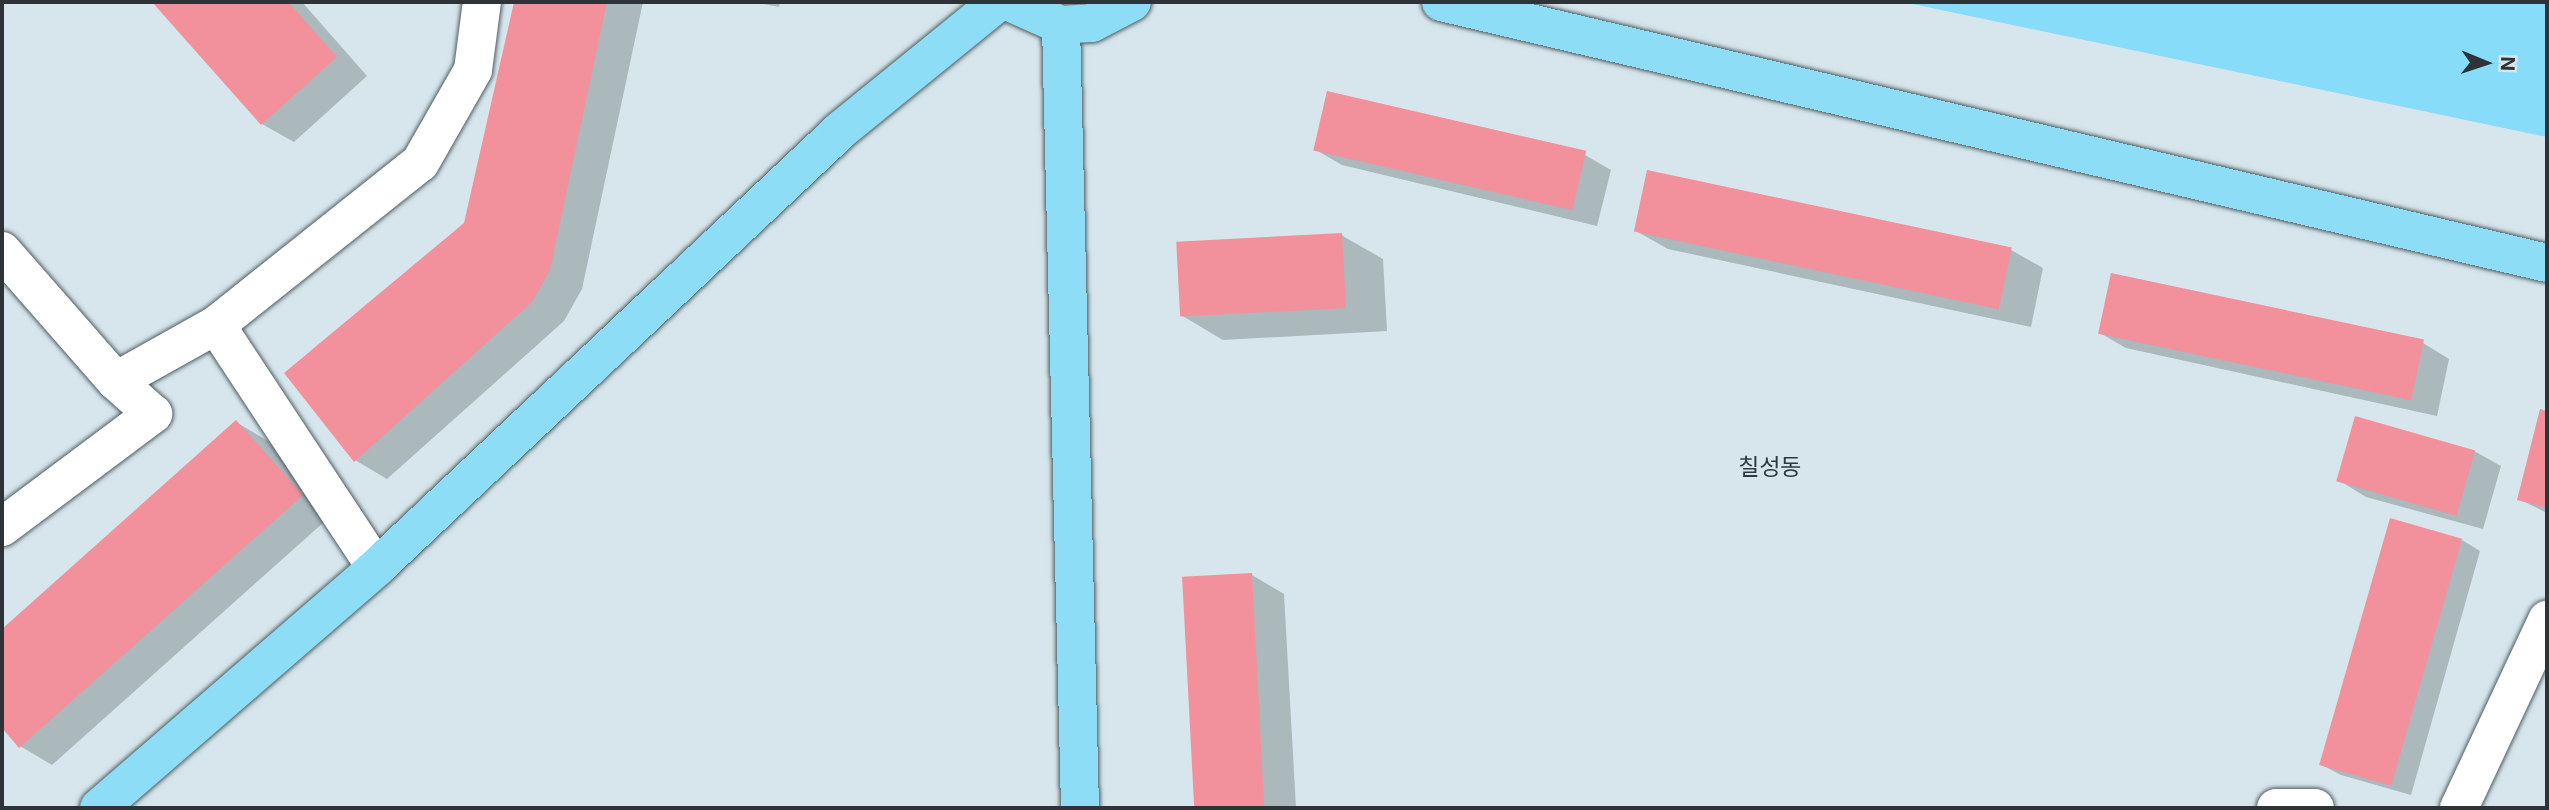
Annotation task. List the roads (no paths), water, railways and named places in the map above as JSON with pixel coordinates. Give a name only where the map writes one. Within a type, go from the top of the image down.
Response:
[{"type":"main road","points":[[99,808],[376,568],[842,129],[998,2]]},
{"type":"main road","points":[[1009,2],[1060,25],[1092,23],[1132,2]]},
{"type":"main road","points":[[1441,2],[2547,263]]},
{"type":"main road","points":[[1060,25],[1080,808]]},
{"type":"street","points":[[116,381],[216,325],[420,163],[473,70],[482,2]]},
{"type":"street","points":[[2,251],[116,381],[153,415],[2,527]]},
{"type":"street","points":[[216,325],[376,568]]},
{"type":"street","points":[[2459,808],[2547,620]]},
{"type":"street","points":[[2276,808],[2315,808]]},
{"type":"district","name":"칠성동","points":[[1770,467]]}]
